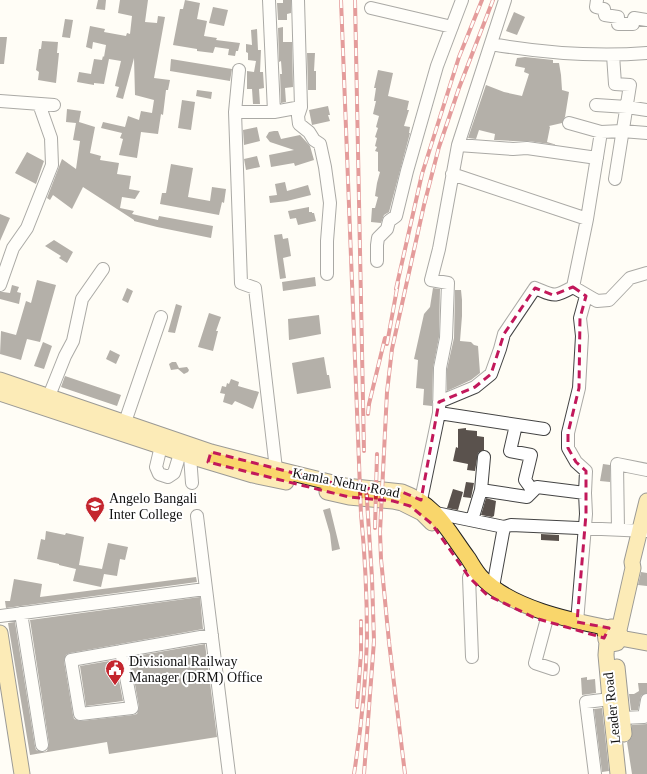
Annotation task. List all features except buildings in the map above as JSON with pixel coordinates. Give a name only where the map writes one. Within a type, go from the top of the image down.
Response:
[{"type":"main road","name":"Kamla Nehru Road","points":[[0,380],[125,422],[185,451]]},
{"type":"main road","name":"Kamla Nehru Road","points":[[0,392],[161,446],[345,486],[402,492],[421,500],[436,513],[482,577],[504,595],[521,603],[612,635]]},
{"type":"main road","name":"Kamla Nehru Road","points":[[210,457],[253,474],[349,497],[393,501],[410,506],[422,513],[432,524],[447,543],[468,577],[477,587],[499,602],[518,612],[546,622],[647,643]]},
{"type":"main road","points":[[612,635],[628,567],[632,562],[644,532],[647,501]]},
{"type":"main road","points":[[0,633],[22,774]]},
{"type":"main road","name":"Leader Road","points":[[612,635],[606,655],[618,774]]},
{"type":"main road","name":"Leader Road","points":[[612,635],[628,774]]},
{"type":"main road","points":[[0,688],[15,774]]},
{"type":"street","points":[[269,0],[274,112]]},
{"type":"street","points":[[298,0],[301,107],[298,116],[298,124],[309,132],[314,140],[320,144],[329,190],[330,203],[327,241],[327,274]]},
{"type":"street","points":[[376,261],[378,238],[387,229],[389,221],[396,216],[437,66],[462,0]]},
{"type":"street","points":[[421,500],[439,408],[440,368],[446,338],[448,283],[431,280],[458,144],[505,0]]},
{"type":"street","points":[[597,0],[596,7],[604,9],[606,15],[618,17],[618,24],[633,24],[634,18],[647,20]]},
{"type":"street","points":[[371,8],[452,27]]},
{"type":"street","points":[[491,44],[564,54],[613,55],[647,52]]},
{"type":"street","points":[[613,55],[614,84],[630,85],[615,179]]},
{"type":"street","points":[[239,70],[235,112],[240,283],[255,288],[276,470]]},
{"type":"street","points":[[0,101],[54,105]]},
{"type":"street","points":[[0,285],[13,248],[27,228],[52,165],[51,138],[39,104]]},
{"type":"street","points":[[596,106],[627,107],[647,110]]},
{"type":"street","points":[[235,112],[274,112],[301,107]]},
{"type":"street","points":[[569,124],[601,132],[622,131],[647,134]]},
{"type":"street","points":[[573,287],[587,219],[601,132]]},
{"type":"street","points":[[458,144],[527,148],[597,158]]},
{"type":"street","points":[[452,174],[587,219]]},
{"type":"street","points":[[49,396],[64,356],[73,341],[82,299],[103,268]]},
{"type":"street","points":[[573,287],[586,296],[597,301],[609,300],[630,278],[647,273]]},
{"type":"street","points":[[439,408],[475,387],[491,374],[504,334],[535,288],[553,295],[558,295],[573,287]]},
{"type":"street","points":[[577,622],[586,514],[586,471],[576,462],[568,448],[568,433],[579,388],[582,336],[580,318],[586,296]]},
{"type":"street","points":[[125,422],[161,316]]},
{"type":"street","points":[[439,408],[516,425],[544,429]]},
{"type":"street","points":[[516,425],[510,451],[531,455],[525,480],[533,490]]},
{"type":"street","points":[[161,446],[156,467],[159,474],[168,477],[174,473],[185,451]]},
{"type":"street","points":[[185,451],[192,483]]},
{"type":"street","points":[[472,520],[481,490],[484,457]]},
{"type":"street","points":[[618,530],[617,464],[647,470]]},
{"type":"street","points":[[481,490],[527,497],[536,486],[585,493]]},
{"type":"street","points":[[436,513],[504,527],[511,525],[644,532]]},
{"type":"street","points":[[197,516],[229,774]]},
{"type":"street","points":[[493,587],[504,527]]},
{"type":"street","points":[[468,577],[472,657]]},
{"type":"street","points":[[0,616],[205,589]]},
{"type":"street","points":[[20,613],[42,745]]},
{"type":"street","points":[[546,622],[535,663],[554,669]]},
{"type":"street","points":[[121,652],[132,708],[80,714],[71,660],[212,635]]},
{"type":"street","points":[[595,774],[586,702],[610,699]]},
{"type":"street","points":[[622,718],[644,718],[647,700]]},
{"type":"highlighted area","points":[[573,287],[586,296],[580,318],[579,388],[568,433],[568,448],[576,462],[586,471],[586,514],[577,622],[609,628],[604,638],[535,618],[487,595],[469,577],[432,524],[410,506],[393,501],[349,497],[208,462],[211,452],[345,486],[402,492],[421,500],[439,402],[475,387],[491,374],[504,334],[535,288],[553,295]]},
{"type":"railway","points":[[341,0],[361,514],[365,560],[367,622],[364,689],[354,774]]},
{"type":"railway","points":[[355,0],[364,451]]},
{"type":"railway","points":[[396,289],[422,174],[459,57],[482,0]]},
{"type":"railway","points":[[405,774],[389,642],[381,559],[380,532],[387,392],[392,349],[424,205],[439,147],[459,88],[493,0]]},
{"type":"railway","points":[[387,344],[398,283]]},
{"type":"railway","points":[[368,414],[369,404],[385,338]]},
{"type":"railway","points":[[375,528],[377,454]]},
{"type":"railway","points":[[364,774],[374,641],[372,578],[366,485]]},
{"type":"railway","points":[[357,707],[361,653],[361,621]]},
{"type":"place","name":"Angelo Bangali Inter College","points":[[95,523]]},
{"type":"place","name":"Divisional Railway Manager (DRM) Office","points":[[115,686]]}]
